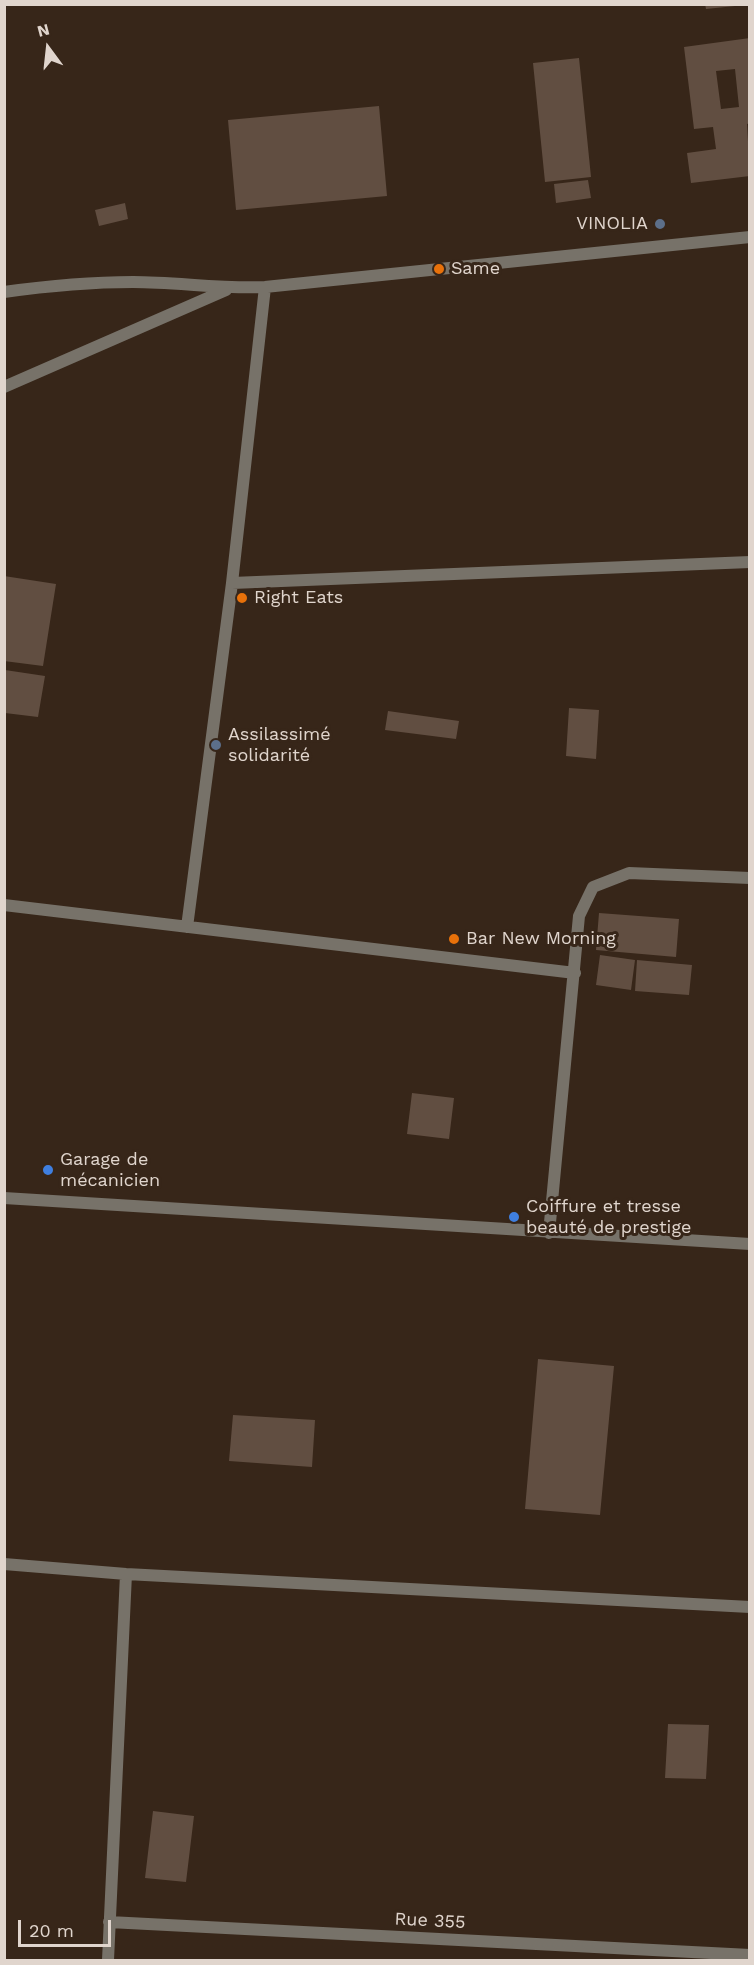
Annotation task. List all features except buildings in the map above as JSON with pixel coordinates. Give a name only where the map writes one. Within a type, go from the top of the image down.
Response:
[{"type":"street","points":[[4,292],[49,286],[134,282],[227,289],[266,287],[750,237]]},
{"type":"street","points":[[187,927],[232,583],[266,287]]},
{"type":"street","points":[[4,387],[227,289]]},
{"type":"street","points":[[232,583],[750,562]]},
{"type":"street","points":[[549,1233],[579,916],[593,887],[629,873],[750,878]]},
{"type":"street","points":[[4,905],[575,973]]},
{"type":"street","points":[[4,1198],[750,1244]]},
{"type":"street","points":[[4,1564],[126,1574],[750,1607]]},
{"type":"street","points":[[108,1960],[126,1574]]},
{"type":"street","name":"Rue 355","points":[[109,1922],[750,1955]]},
{"type":"place","name":"VINOLIA","points":[[660,224]]},
{"type":"place","name":"Same","points":[[439,269]]},
{"type":"place","name":"Right Eats","points":[[242,598]]},
{"type":"place","name":"Assilassimé solidarité","points":[[216,745]]},
{"type":"place","name":"Bar New Morning","points":[[454,939]]},
{"type":"place","name":"Garage de mécanicien","points":[[48,1170]]},
{"type":"place","name":"Coiffure et tresse beauté de prestige","points":[[514,1217]]}]
